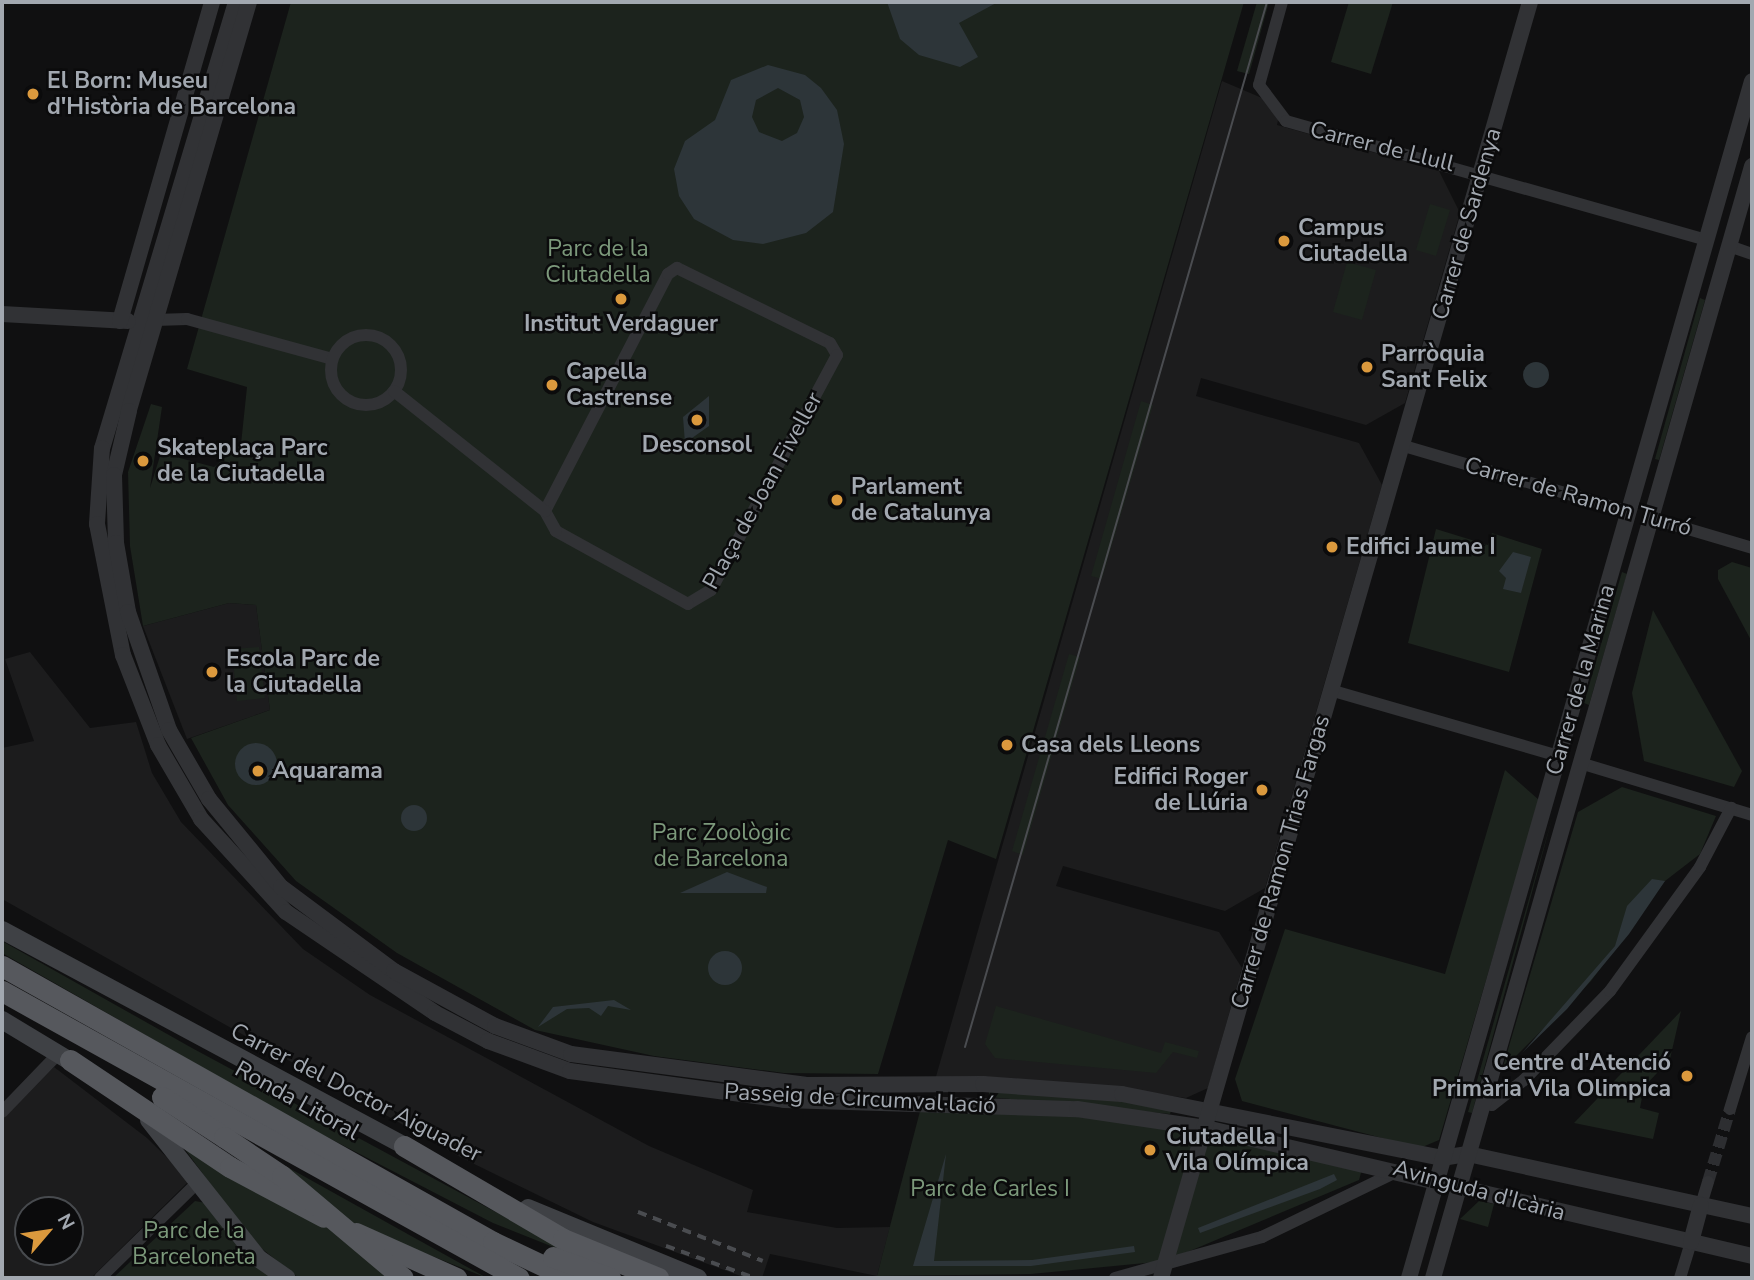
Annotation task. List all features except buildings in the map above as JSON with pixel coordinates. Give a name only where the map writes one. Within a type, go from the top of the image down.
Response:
[{"type":"highway","name":"Ronda Litoral","points":[[2,966],[359,1165],[569,1278]]},
{"type":"highway","points":[[2,991],[519,1278]]},
{"type":"highway","points":[[70,1030],[282,1176],[402,1278]]},
{"type":"highway","points":[[64,1057],[265,1187],[456,1278]]},
{"type":"highway","points":[[404,1146],[563,1239],[658,1278]]},
{"type":"highway","points":[[359,1165],[518,1243],[610,1278]]},
{"type":"main road","name":"Carrer del Doctor Aiguader","points":[[2,930],[404,1146],[581,1234],[698,1278]]},
{"type":"main road","points":[[2,1020],[64,1057],[139,1111],[199,1181],[258,1258],[287,1278]]},
{"type":"street","points":[[120,321],[212,2]]},
{"type":"street","points":[[148,321],[153,291],[236,2]]},
{"type":"street","points":[[148,321],[249,2]]},
{"type":"street","name":"Carrer de Llull","points":[[1282,2],[1259,80],[1266,102],[1294,125],[1483,172],[1707,240]]},
{"type":"street","name":"Carrer de Sardenya","points":[[1404,446],[1530,2]]},
{"type":"street","name":"Carrer de la Marina","points":[[1409,1278],[1752,81]]},
{"type":"street","name":"Carrer de la Marina","points":[[1433,1278],[1752,166]]},
{"type":"street","points":[[1707,240],[1752,254]]},
{"type":"street","name":"Plaça de Joan Fiveller","points":[[672,270],[691,271],[834,348],[836,361],[711,590],[697,602],[680,602],[556,531],[545,511],[672,270]]},
{"type":"street","points":[[2,314],[120,321],[187,319],[332,359]]},
{"type":"street","name":"Passeig de Circumval·lació","points":[[148,321],[114,475],[128,612],[169,730],[209,799],[281,887],[441,998],[495,1026],[570,1054],[772,1082],[994,1085],[1213,1108]]},
{"type":"street","name":"Passeig de Circumval·lació","points":[[148,321],[97,479],[101,551],[123,655],[158,745],[201,819],[249,877],[325,943],[488,1041],[581,1073],[784,1100],[1077,1110],[1206,1128]]},
{"type":"street","points":[[355,337],[386,342],[401,370],[394,391],[376,404],[355,403],[332,380],[332,359],[355,337]]},
{"type":"street","points":[[394,391],[545,511]]},
{"type":"street","name":"Carrer de Ramon Turró","points":[[1404,446],[1752,548]]},
{"type":"street","name":"Carrer de Ramon Trias Fargas","points":[[1162,1273],[1213,1108],[1330,690],[1404,446]]},
{"type":"street","points":[[1330,690],[1752,815]]},
{"type":"street","points":[[1483,1103],[1492,1105],[1524,1080],[1610,992],[1700,867],[1731,808]]},
{"type":"street","points":[[1730,1109],[1752,1037]]},
{"type":"street","points":[[2,1111],[64,1057]]},
{"type":"street","name":"Avinguda d'Icària","points":[[1213,1108],[1442,1158],[1468,1154],[1752,1216]]},
{"type":"street","name":"Avinguda d'Icària","points":[[1206,1128],[1400,1169],[1460,1190],[1752,1256]]},
{"type":"street","points":[[1115,1278],[1162,1273],[1262,1237],[1400,1169]]},
{"type":"street","points":[[100,1278],[199,1181]]},
{"type":"street","points":[[1680,1278],[1708,1182]]},
{"type":"shaded area","points":[[887,2],[998,2],[959,23],[978,57],[960,67],[919,55],[900,39]]},
{"type":"shaded area","points":[[768,65],[805,75],[821,88],[837,110],[844,144],[833,212],[806,233],[763,244],[733,240],[694,219],[679,196],[674,169],[685,141],[715,120],[731,80]],"holes":[[[778,88],[800,100],[804,117],[797,133],[782,141],[759,132],[752,117],[756,100]]]},
{"type":"shaded area","points":[[1222,81],[1281,106],[1277,125],[1439,171],[1460,213],[1405,403],[1366,425],[1201,378],[1196,396],[1359,443],[1382,485],[1265,888],[1225,911],[1063,866],[1056,886],[1219,932],[1242,968],[1208,1088],[1186,1098],[1099,1085],[935,1080]]},
{"type":"shaded area","points":[[1536,362],[1545,366],[1549,375],[1545,384],[1536,388],[1527,384],[1523,375],[1527,366]]},
{"type":"shaded area","points":[[709,396],[709,426],[685,443],[683,417]]},
{"type":"shaded area","points":[[1513,552],[1531,557],[1521,593],[1503,589],[1506,578],[1499,571]]},
{"type":"shaded area","name":"Escola Parc de la Ciutadella","points":[[229,603],[256,605],[270,710],[187,739],[143,626]]},
{"type":"shaded area","points":[[30,652],[90,728],[136,722],[152,773],[181,822],[303,949],[370,995],[649,1146],[753,1190],[747,1212],[837,1228],[890,1227],[877,1276],[770,1254],[762,1278],[746,1278],[593,1222],[462,1158],[2,899],[2,748],[34,741],[5,659]]},
{"type":"shaded area","points":[[256,743],[271,749],[277,764],[271,779],[256,785],[241,779],[235,764],[241,749]]},
{"type":"shaded area","points":[[414,805],[423,809],[427,818],[423,827],[414,831],[405,827],[401,818],[405,809]]},
{"type":"shaded area","points":[[727,872],[767,887],[766,893],[680,893]]},
{"type":"shaded area","points":[[1652,879],[1665,881],[1629,934],[1567,1009],[1522,1053],[1615,946],[1627,906]]},
{"type":"shaded area","points":[[725,951],[737,956],[742,968],[737,980],[725,985],[713,980],[708,968],[713,956]]},
{"type":"shaded area","points":[[614,1000],[631,1010],[608,1006],[601,1016],[589,1008],[567,1009],[538,1027],[553,1007]]},
{"type":"shaded area","points":[[54,1067],[147,1138],[190,1180],[91,1278],[2,1278],[2,1120]]},
{"type":"shaded area","points":[[946,1154],[934,1261],[1032,1260],[1134,1246],[1135,1252],[1031,1266],[913,1266]]},
{"type":"shaded area","points":[[1334,1174],[1337,1180],[1320,1189],[1200,1233],[1198,1228]]},
{"type":"green space","points":[[291,2],[1244,2],[996,859],[948,840],[878,1074],[784,1073],[654,1056],[535,1030],[397,953],[296,881],[228,805],[191,738],[270,710],[256,605],[229,603],[143,626],[130,546],[128,472],[151,404],[162,407],[150,488],[161,453],[214,467],[241,444],[247,387],[187,369]]},
{"type":"green space","points":[[1257,2],[1269,2],[1249,74],[1237,71]]},
{"type":"green space","points":[[1349,2],[1393,2],[1371,74],[1331,62]]},
{"type":"green space","points":[[1430,204],[1450,210],[1436,256],[1416,250]]},
{"type":"green space","points":[[1347,262],[1376,270],[1362,320],[1333,312]]},
{"type":"green space","points":[[1700,298],[1705,300],[1659,460],[1655,459]]},
{"type":"green space","points":[[1141,401],[1153,405],[1102,579],[1091,576]]},
{"type":"green space","points":[[1436,529],[1488,545],[1492,533],[1542,549],[1509,672],[1408,643]]},
{"type":"green space","points":[[1732,562],[1752,568],[1752,642],[1718,579],[1718,570]]},
{"type":"green space","points":[[1622,572],[1627,574],[1589,705],[1584,703]]},
{"type":"green space","points":[[1653,610],[1742,771],[1734,787],[1644,761],[1632,693]]},
{"type":"green space","points":[[259,647],[265,698],[237,701],[232,649]]},
{"type":"green space","points":[[1069,654],[1080,657],[1023,855],[1012,851]]},
{"type":"green space","points":[[1505,770],[1539,800],[1439,1140],[1420,1148],[1242,1101],[1235,1079],[1285,929],[1445,974]]},
{"type":"green space","points":[[1622,787],[1716,816],[1700,854],[1665,881],[1591,981],[1502,1070],[1578,812]]},
{"type":"green space","points":[[1553,815],[1472,1113],[1468,1112]]},
{"type":"green space","points":[[2,941],[192,1048],[581,1258],[493,1223],[296,1121],[2,953]]},
{"type":"green space","points":[[996,1006],[1161,1053],[1165,1042],[1199,1051],[1197,1058],[1173,1052],[1156,1073],[995,1058],[985,1044]]},
{"type":"green space","points":[[1681,1011],[1670,1059],[1644,1087],[1640,1108],[1659,1113],[1653,1139],[1574,1123]]},
{"type":"green space","points":[[989,1090],[1172,1107],[1170,1114],[989,1097]]},
{"type":"green space","name":"Parc de Carles I","points":[[924,1096],[1077,1109],[1364,1162],[1359,1180],[1166,1261],[1031,1274],[877,1276]]},
{"type":"green space","points":[[179,1141],[339,1233],[391,1278],[299,1278],[251,1240]]},
{"type":"green space","points":[[264,1154],[413,1237],[487,1278],[352,1224]]},
{"type":"green space","name":"Parc de la Barceloneta","points":[[195,1201],[206,1203],[272,1278],[113,1278]]},
{"type":"green space","points":[[1479,1201],[1494,1204],[1488,1227],[1460,1219]]},
{"type":"tunnel","points":[[1708,1182],[1730,1109]]},
{"type":"tram line","points":[[965,1047],[1267,2]]},
{"type":"railway","points":[[638,1212],[763,1261]]},
{"type":"railway","points":[[666,1246],[755,1278]]},
{"type":"place","name":"El Born: Museu d'Història de Barcelona","points":[[33,94]]},
{"type":"place","name":"Campus Ciutadella","points":[[1284,241]]},
{"type":"place","name":"Institut Verdaguer","points":[[621,299]]},
{"type":"place","name":"Parròquia Sant Felix","points":[[1367,367]]},
{"type":"place","name":"Capella Castrense","points":[[552,385]]},
{"type":"place","name":"Desconsol","points":[[697,420]]},
{"type":"place","name":"Skateplaça Parc de la Ciutadella","points":[[143,461]]},
{"type":"place","name":"Parlament de Catalunya","points":[[837,500]]},
{"type":"place","name":"Edifici Jaume I","points":[[1332,547]]},
{"type":"place","name":"Escola Parc de la Ciutadella","points":[[212,672]]},
{"type":"place","name":"Casa dels Lleons","points":[[1007,745]]},
{"type":"place","name":"Aquarama","points":[[258,771]]},
{"type":"place","name":"Edifici Roger de Llúria","points":[[1262,790]]},
{"type":"place","name":"Centre d'Atenció Primària Vila Olimpica","points":[[1687,1076]]},
{"type":"place","name":"Ciutadella | Vila Olímpica","points":[[1150,1150]]},
{"type":"park label","name":"Parc de la Ciutadella","points":[[598,262]]},
{"type":"park label","name":"Parc Zoològic de Barcelona","points":[[721,846]]}]
